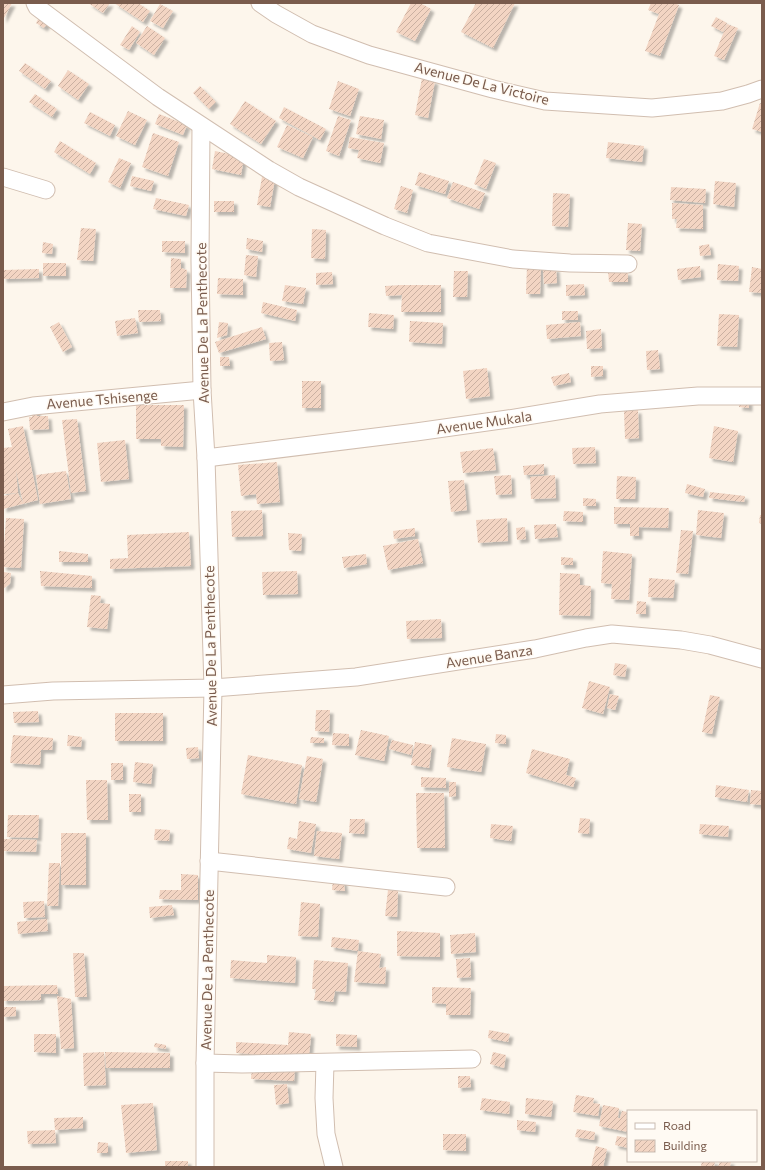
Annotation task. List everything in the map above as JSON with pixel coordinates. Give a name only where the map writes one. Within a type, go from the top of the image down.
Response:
[{"type":"street","points":[[35,3],[37,7],[60,25],[158,97],[269,170],[299,187],[385,226],[428,243],[513,259],[570,263],[628,264]]},
{"type":"street","name":"Avenue De La Victoire","points":[[260,3],[276,14],[312,34],[369,55],[493,89],[545,101],[652,108],[722,101],[762,89]]},
{"type":"street","name":"Avenue De La Penthecote","points":[[201,126],[200,261],[202,390],[206,458],[213,688],[205,1062],[205,1167]]},
{"type":"street","points":[[3,177],[46,190]]},
{"type":"street","name":"Avenue Tshisenge","points":[[3,412],[33,406],[202,390]]},
{"type":"street","name":"Avenue Mukala","points":[[206,458],[431,430],[600,404],[698,396],[762,396]]},
{"type":"street","name":"Avenue Banza","points":[[3,695],[53,691],[213,688],[356,677],[535,649],[612,634],[681,640],[710,645],[762,659]]},
{"type":"street","points":[[210,861],[446,886]]},
{"type":"street","points":[[205,1062],[242,1064],[472,1059]]},
{"type":"street","points":[[325,1063],[324,1098],[326,1134],[334,1167]]},
{"type":"building","points":[[3,3],[12,3],[3,20]]},
{"type":"building","points":[[88,3],[110,3],[103,13]]},
{"type":"building","points":[[114,3],[138,3],[150,11],[143,22]]},
{"type":"building","points":[[411,3],[420,3],[431,9],[415,41],[396,32]]},
{"type":"building","points":[[476,3],[515,3],[493,48],[461,32]]},
{"type":"building","points":[[651,3],[674,3],[679,5],[660,56],[645,51],[659,14],[648,10]]},
{"type":"building","points":[[160,4],[173,11],[163,28],[150,21]]},
{"type":"building","points":[[40,16],[49,21],[44,28],[36,23]]},
{"type":"building","points":[[716,17],[727,23],[723,32],[711,26]]},
{"type":"building","points":[[727,24],[738,28],[724,60],[714,56]]},
{"type":"building","points":[[132,26],[140,32],[129,50],[120,45]]},
{"type":"building","points":[[147,26],[165,38],[154,55],[136,43]]},
{"type":"building","points":[[25,63],[51,81],[45,89],[19,71]]},
{"type":"building","points":[[68,70],[89,84],[78,100],[58,86]]},
{"type":"building","points":[[422,78],[435,81],[428,118],[415,115]]},
{"type":"building","points":[[338,81],[359,89],[350,116],[329,109]]},
{"type":"building","points":[[200,86],[216,102],[209,109],[193,93]]},
{"type":"building","points":[[35,94],[57,109],[52,117],[29,102]]},
{"type":"building","points":[[245,101],[276,121],[261,144],[230,124]]},
{"type":"building","points":[[760,103],[762,104],[762,132],[752,129]]},
{"type":"building","points":[[284,107],[326,129],[320,140],[279,118]]},
{"type":"building","points":[[128,111],[147,120],[135,145],[116,136]]},
{"type":"building","points":[[90,112],[115,125],[110,136],[84,123]]},
{"type":"building","points":[[159,114],[187,125],[183,135],[155,124]]},
{"type":"building","points":[[338,116],[351,120],[339,156],[326,151]]},
{"type":"building","points":[[360,116],[384,120],[381,139],[356,134]]},
{"type":"building","points":[[287,125],[313,137],[303,158],[277,147]]},
{"type":"building","points":[[153,133],[179,142],[168,176],[142,167]]},
{"type":"building","points":[[350,137],[384,143],[380,163],[357,158],[359,150],[348,148]]},
{"type":"building","points":[[60,141],[96,163],[90,174],[54,152]]},
{"type":"building","points":[[608,142],[644,146],[642,162],[606,158]]},
{"type":"building","points":[[215,151],[244,157],[241,175],[212,169]]},
{"type":"building","points":[[119,158],[131,163],[120,188],[108,182]]},
{"type":"building","points":[[484,159],[496,163],[486,189],[474,184]]},
{"type":"building","points":[[419,172],[449,181],[445,194],[415,185]]},
{"type":"building","points":[[132,176],[154,181],[151,191],[130,186]]},
{"type":"building","points":[[262,177],[275,179],[270,207],[257,205]]},
{"type":"building","points":[[715,181],[736,183],[734,207],[713,204]]},
{"type":"building","points":[[453,182],[485,193],[479,209],[447,198]]},
{"type":"building","points":[[401,186],[413,190],[407,213],[394,209]]},
{"type":"building","points":[[671,187],[706,189],[705,203],[670,200]]},
{"type":"building","points":[[553,193],[570,194],[568,227],[552,226]]},
{"type":"building","points":[[156,198],[189,205],[186,216],[153,209]]},
{"type":"building","points":[[214,201],[234,201],[234,212],[214,212]]},
{"type":"building","points":[[672,203],[703,205],[703,229],[676,228],[677,219],[672,219]]},
{"type":"building","points":[[628,223],[642,224],[640,251],[626,250]]},
{"type":"building","points":[[81,228],[96,229],[93,261],[77,260]]},
{"type":"building","points":[[312,229],[326,230],[325,259],[311,258]]},
{"type":"building","points":[[247,238],[263,241],[262,252],[246,249]]},
{"type":"building","points":[[162,241],[185,241],[185,253],[162,252]]},
{"type":"building","points":[[43,242],[53,244],[52,254],[42,253]]},
{"type":"building","points":[[709,244],[711,255],[700,256],[699,246]]},
{"type":"building","points":[[246,255],[258,256],[256,277],[244,275]]},
{"type":"building","points":[[171,258],[181,259],[181,268],[187,270],[186,288],[170,288]]},
{"type":"building","points":[[43,263],[66,263],[66,276],[43,276]]},
{"type":"building","points":[[718,264],[739,266],[738,281],[717,280]]},
{"type":"building","points":[[527,265],[541,265],[540,294],[526,294]]},
{"type":"building","points":[[700,266],[701,277],[678,280],[677,269]]},
{"type":"building","points":[[752,267],[762,269],[762,293],[749,292]]},
{"type":"building","points":[[556,268],[557,283],[544,284],[543,269]]},
{"type":"building","points":[[39,269],[39,278],[3,279],[3,270]]},
{"type":"building","points":[[454,271],[468,271],[467,297],[453,297]]},
{"type":"building","points":[[608,271],[628,272],[628,282],[609,282]]},
{"type":"building","points":[[332,272],[333,284],[316,285],[316,273]]},
{"type":"building","points":[[218,278],[243,279],[243,295],[217,294]]},
{"type":"building","points":[[584,284],[585,295],[566,296],[566,285]]},
{"type":"building","points":[[285,285],[306,288],[303,304],[282,301]]},
{"type":"building","points":[[441,285],[441,312],[401,312],[402,295],[386,296],[385,286]]},
{"type":"building","points":[[263,302],[297,310],[295,321],[261,313]]},
{"type":"building","points":[[138,310],[160,310],[161,321],[139,322]]},
{"type":"building","points":[[562,311],[578,311],[578,320],[562,320]]},
{"type":"building","points":[[369,313],[394,315],[393,329],[368,327]]},
{"type":"building","points":[[719,314],[739,315],[737,347],[717,346]]},
{"type":"building","points":[[135,318],[138,333],[117,336],[115,321]]},
{"type":"building","points":[[410,321],[443,323],[442,344],[409,342]]},
{"type":"building","points":[[59,322],[72,347],[63,352],[50,327]]},
{"type":"building","points":[[219,322],[228,323],[227,335],[217,338]]},
{"type":"building","points":[[580,322],[581,336],[547,339],[546,325]]},
{"type":"building","points":[[262,327],[266,339],[219,353],[215,342]]},
{"type":"building","points":[[601,329],[602,348],[587,349],[586,331]]},
{"type":"building","points":[[282,342],[284,360],[270,361],[269,343]]},
{"type":"building","points":[[658,350],[660,369],[647,370],[646,351]]},
{"type":"building","points":[[220,357],[229,357],[230,366],[220,366]]},
{"type":"building","points":[[591,366],[603,366],[603,376],[591,377]]},
{"type":"building","points":[[487,368],[490,396],[466,399],[463,371]]},
{"type":"building","points":[[569,373],[571,382],[554,386],[551,377]]},
{"type":"building","points":[[302,381],[321,381],[321,408],[302,408]]},
{"type":"building","points":[[740,399],[749,399],[749,408],[739,407]]},
{"type":"building","points":[[136,405],[184,405],[183,447],[161,446],[161,439],[136,439]]},
{"type":"building","points":[[32,409],[37,409],[37,416],[48,416],[49,429],[30,430],[29,417],[32,417]]},
{"type":"building","points":[[638,410],[639,438],[625,439],[624,411]]},
{"type":"building","points":[[77,419],[86,491],[71,493],[62,420]]},
{"type":"building","points":[[23,426],[38,500],[3,509],[3,496],[18,493],[3,494],[3,448],[12,447],[8,429]],"holes":[[[16,470],[23,503],[18,493]]]},
{"type":"building","points":[[714,426],[738,431],[733,462],[709,458]]},
{"type":"building","points":[[125,440],[129,479],[101,482],[97,443]]},
{"type":"building","points":[[595,447],[596,463],[573,464],[572,448]]},
{"type":"building","points":[[493,448],[496,470],[463,473],[460,452]]},
{"type":"building","points":[[277,462],[280,502],[257,504],[256,494],[241,496],[238,465]]},
{"type":"building","points":[[544,464],[544,474],[524,475],[523,466]]},
{"type":"building","points":[[66,471],[71,499],[40,504],[36,475]]},
{"type":"building","points":[[511,475],[512,494],[496,495],[494,476]]},
{"type":"building","points":[[555,475],[556,498],[531,499],[530,477]]},
{"type":"building","points":[[617,476],[636,477],[635,499],[616,499]]},
{"type":"building","points":[[464,480],[467,510],[451,512],[448,481]]},
{"type":"building","points":[[687,484],[705,489],[703,497],[685,493]]},
{"type":"building","points":[[710,492],[745,496],[744,502],[709,498]]},
{"type":"building","points":[[583,498],[596,499],[596,506],[583,506]]},
{"type":"building","points":[[614,507],[669,508],[668,528],[639,527],[639,536],[630,536],[630,524],[614,524]]},
{"type":"building","points":[[262,510],[263,536],[232,537],[231,511]]},
{"type":"building","points":[[698,510],[724,513],[721,538],[696,535]]},
{"type":"building","points":[[564,511],[583,512],[583,522],[563,521]]},
{"type":"building","points":[[760,515],[762,515],[762,524],[759,523]]},
{"type":"building","points":[[6,518],[24,519],[21,568],[3,567],[3,547]]},
{"type":"building","points":[[507,518],[508,541],[478,543],[476,520]]},
{"type":"building","points":[[556,524],[558,537],[535,539],[534,525]]},
{"type":"building","points":[[525,527],[526,539],[517,540],[516,528]]},
{"type":"building","points":[[415,528],[415,536],[394,539],[393,531]]},
{"type":"building","points":[[681,530],[693,531],[688,574],[676,573]]},
{"type":"building","points":[[189,532],[191,566],[110,569],[110,559],[128,558],[127,535]]},
{"type":"building","points":[[288,533],[302,534],[301,551],[289,550]]},
{"type":"building","points":[[418,539],[423,563],[388,570],[383,546]]},
{"type":"building","points":[[59,551],[88,554],[88,562],[59,562]]},
{"type":"building","points":[[603,551],[632,554],[629,600],[611,599],[612,584],[601,583]]},
{"type":"building","points":[[366,554],[367,564],[344,568],[342,557]]},
{"type":"building","points":[[561,557],[573,558],[573,565],[561,565]]},
{"type":"building","points":[[40,571],[92,576],[92,588],[41,586]]},
{"type":"building","points":[[297,571],[298,594],[263,595],[262,572]]},
{"type":"building","points":[[3,572],[11,573],[10,584],[3,589]]},
{"type":"building","points":[[560,573],[580,574],[580,585],[591,586],[590,616],[559,615]]},
{"type":"building","points":[[649,578],[675,580],[673,598],[648,597]]},
{"type":"building","points":[[91,595],[101,596],[100,603],[110,604],[107,629],[87,627]]},
{"type":"building","points":[[637,601],[646,602],[646,614],[636,614]]},
{"type":"building","points":[[441,619],[442,638],[407,639],[406,621]]},
{"type":"building","points":[[615,663],[627,665],[625,677],[613,675]]},
{"type":"building","points":[[589,681],[610,687],[603,714],[582,708]]},
{"type":"building","points":[[610,694],[619,696],[615,710],[607,708]]},
{"type":"building","points":[[710,695],[720,697],[712,734],[702,732]]},
{"type":"building","points":[[316,710],[330,710],[329,732],[315,731]]},
{"type":"building","points":[[38,711],[39,722],[14,723],[13,712]]},
{"type":"building","points":[[115,713],[163,713],[163,741],[115,741]]},
{"type":"building","points":[[361,730],[389,736],[384,761],[355,755]]},
{"type":"building","points":[[333,733],[349,734],[349,746],[332,745]]},
{"type":"building","points":[[496,734],[506,735],[506,744],[495,743]]},
{"type":"building","points":[[13,735],[53,738],[52,750],[41,750],[40,765],[10,763]]},
{"type":"building","points":[[68,735],[82,737],[81,747],[67,746]]},
{"type":"building","points":[[311,737],[324,738],[324,743],[310,743]]},
{"type":"building","points":[[452,738],[486,744],[481,772],[447,767]]},
{"type":"building","points":[[392,740],[413,745],[411,755],[389,749]]},
{"type":"building","points":[[415,742],[432,745],[429,768],[411,765]]},
{"type":"building","points":[[198,747],[199,758],[187,759],[186,748]]},
{"type":"building","points":[[532,749],[570,759],[566,775],[576,778],[573,787],[526,773]]},
{"type":"building","points":[[248,755],[302,765],[296,804],[241,794]]},
{"type":"building","points":[[307,756],[323,759],[316,802],[299,799]]},
{"type":"building","points":[[135,762],[153,764],[151,784],[133,782]]},
{"type":"building","points":[[111,763],[123,763],[123,780],[111,780]]},
{"type":"building","points":[[421,777],[446,778],[446,788],[421,787]]},
{"type":"building","points":[[86,780],[107,780],[108,820],[87,820]]},
{"type":"building","points":[[449,782],[456,782],[456,796],[449,797]]},
{"type":"building","points":[[716,785],[749,790],[747,802],[715,797]]},
{"type":"building","points":[[751,790],[762,791],[762,805],[750,804]]},
{"type":"building","points":[[416,793],[444,793],[445,848],[417,848]]},
{"type":"building","points":[[129,794],[141,794],[141,812],[129,812]]},
{"type":"building","points":[[8,815],[39,815],[38,838],[7,837]]},
{"type":"building","points":[[580,818],[590,819],[589,834],[578,833]]},
{"type":"building","points":[[350,819],[365,819],[364,834],[349,833]]},
{"type":"building","points":[[299,821],[316,824],[311,853],[287,849],[289,837],[297,839]]},
{"type":"building","points":[[491,824],[513,826],[511,841],[490,838]]},
{"type":"building","points":[[700,824],[729,826],[728,837],[699,834]]},
{"type":"building","points":[[155,829],[170,830],[169,841],[154,840]]},
{"type":"building","points":[[317,831],[342,833],[339,859],[314,856]]},
{"type":"building","points":[[61,833],[86,833],[86,885],[61,885]]},
{"type":"building","points":[[3,839],[37,840],[36,852],[3,851]]},
{"type":"building","points":[[49,863],[60,863],[58,906],[47,906]]},
{"type":"building","points":[[181,874],[198,875],[198,900],[159,899],[160,890],[181,890]]},
{"type":"building","points":[[333,878],[343,878],[345,891],[332,890]]},
{"type":"building","points":[[388,890],[398,891],[397,917],[385,916]]},
{"type":"building","points":[[44,901],[45,917],[24,918],[23,902]]},
{"type":"building","points":[[301,902],[320,904],[318,937],[298,936]]},
{"type":"building","points":[[172,905],[174,915],[150,918],[149,907]]},
{"type":"building","points":[[47,919],[48,931],[18,934],[17,922]]},
{"type":"building","points":[[397,931],[440,933],[440,957],[397,956]]},
{"type":"building","points":[[475,933],[476,952],[451,954],[450,935]]},
{"type":"building","points":[[332,937],[359,940],[358,951],[331,947]]},
{"type":"building","points":[[358,951],[381,954],[379,968],[386,967],[385,984],[354,982]]},
{"type":"building","points":[[73,953],[84,953],[87,997],[75,997]]},
{"type":"building","points":[[267,955],[296,957],[295,983],[230,978],[231,960],[267,963]]},
{"type":"building","points":[[470,958],[471,977],[457,978],[456,959]]},
{"type":"building","points":[[314,960],[348,963],[346,992],[335,991],[333,1002],[314,1000],[316,989],[312,989]]},
{"type":"building","points":[[57,985],[58,994],[41,994],[41,1000],[3,1001],[3,986]]},
{"type":"building","points":[[432,987],[471,988],[470,1015],[446,1015],[446,1004],[432,1003]]},
{"type":"building","points":[[57,996],[71,999],[74,1048],[61,1049]]},
{"type":"building","points":[[3,1007],[16,1007],[16,1016],[3,1017]]},
{"type":"building","points":[[489,1030],[510,1034],[508,1042],[488,1038]]},
{"type":"building","points":[[289,1032],[311,1034],[309,1058],[236,1053],[236,1042],[288,1045]]},
{"type":"building","points":[[34,1034],[56,1034],[56,1053],[34,1052]]},
{"type":"building","points":[[336,1034],[357,1035],[357,1047],[336,1046]]},
{"type":"building","points":[[155,1043],[166,1045],[166,1049],[154,1047]]},
{"type":"building","points":[[104,1052],[106,1085],[84,1086],[83,1053]]},
{"type":"building","points":[[105,1052],[170,1053],[170,1068],[106,1068]]},
{"type":"building","points":[[493,1052],[506,1055],[504,1068],[490,1064]]},
{"type":"building","points":[[252,1065],[295,1067],[294,1081],[251,1079]]},
{"type":"building","points":[[458,1076],[470,1076],[471,1087],[458,1088]]},
{"type":"building","points":[[287,1084],[289,1103],[276,1105],[274,1085]]},
{"type":"building","points":[[576,1095],[594,1098],[593,1103],[600,1104],[598,1116],[573,1112]]},
{"type":"building","points":[[482,1098],[510,1102],[509,1114],[480,1110]]},
{"type":"building","points":[[526,1098],[553,1101],[551,1117],[525,1114]]},
{"type":"building","points":[[153,1103],[157,1150],[126,1153],[121,1105]]},
{"type":"building","points":[[603,1105],[619,1108],[618,1118],[620,1118],[622,1111],[627,1112],[627,1132],[599,1126]]},
{"type":"building","points":[[83,1117],[83,1128],[55,1130],[54,1118]]},
{"type":"building","points":[[517,1120],[536,1122],[535,1132],[517,1130]]},
{"type":"building","points":[[577,1129],[595,1132],[594,1140],[575,1137]]},
{"type":"building","points":[[55,1130],[56,1143],[28,1144],[27,1131]]},
{"type":"building","points":[[443,1134],[466,1134],[466,1151],[443,1150]]},
{"type":"building","points":[[617,1136],[627,1138],[627,1148],[615,1145]]},
{"type":"building","points":[[98,1142],[108,1143],[108,1153],[97,1153]]},
{"type":"building","points":[[596,1146],[607,1149],[603,1167],[591,1167]]},
{"type":"building","points":[[165,1161],[188,1161],[188,1167],[165,1167]]},
{"type":"building","points":[[702,1162],[715,1162],[714,1167],[701,1166]]},
{"type":"building","points":[[720,1162],[731,1162],[730,1167],[718,1167]]}]
